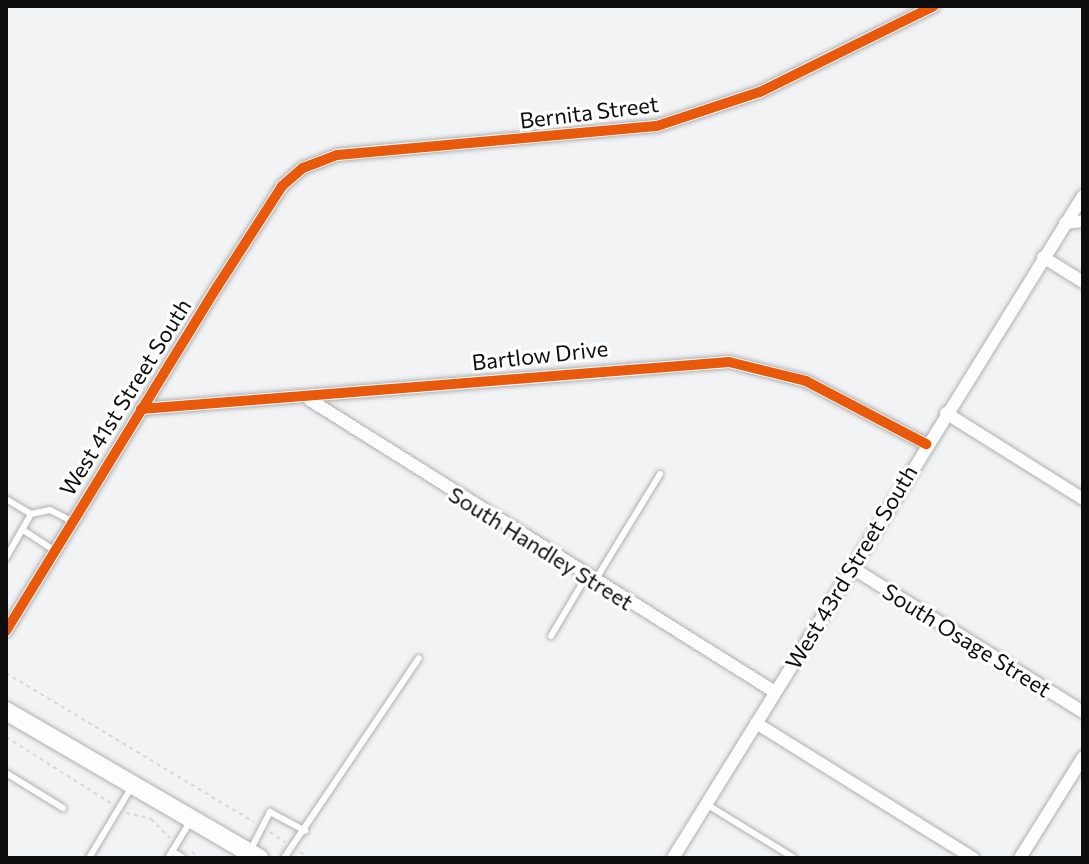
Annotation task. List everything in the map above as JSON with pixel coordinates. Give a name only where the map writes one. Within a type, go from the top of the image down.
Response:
[{"type":"street","name":"Bernita Street","points":[[282,186],[337,155],[657,126],[760,92],[934,6]]},
{"type":"street","name":"West 41st Street South","points":[[6,631],[282,186]]},
{"type":"street","name":"West 43rd Street South","points":[[675,857],[926,444],[1083,196]]},
{"type":"street","points":[[1065,223],[1083,221]]},
{"type":"street","points":[[1043,257],[1083,282]]},
{"type":"street","name":"Bartlow Drive","points":[[141,409],[310,400],[663,363],[746,363],[829,391],[926,444]]},
{"type":"street","name":"South Handley Street","points":[[310,400],[590,579],[775,692]]},
{"type":"street","points":[[946,413],[1083,499]]},
{"type":"street","name":"South Osage Street","points":[[851,567],[1083,712]]},
{"type":"street","points":[[7,713],[254,855]]},
{"type":"street","points":[[756,723],[973,858]]},
{"type":"street","points":[[1020,858],[1083,757]]},
{"type":"lane","points":[[551,636],[660,474]]},
{"type":"lane","points":[[6,499],[31,514],[50,510],[72,522]]},
{"type":"lane","points":[[6,558],[31,514]]},
{"type":"lane","points":[[23,530],[54,550]]},
{"type":"lane","points":[[284,858],[419,658]]},
{"type":"lane","points":[[6,773],[63,808]]},
{"type":"lane","points":[[89,858],[133,785]]},
{"type":"lane","points":[[706,804],[794,858]]},
{"type":"lane","points":[[254,855],[270,812],[305,831]]},
{"type":"lane","points":[[183,858],[170,855],[192,819]]},
{"type":"path","points":[[6,673],[310,858]]},
{"type":"path","points":[[6,737],[119,809],[151,819],[201,858]]},
{"type":"cycle path","points":[[6,631],[217,287],[282,186],[303,168],[337,155],[657,126],[760,92],[934,6]]},
{"type":"cycle path","points":[[141,409],[729,362],[806,381],[926,444]]}]
